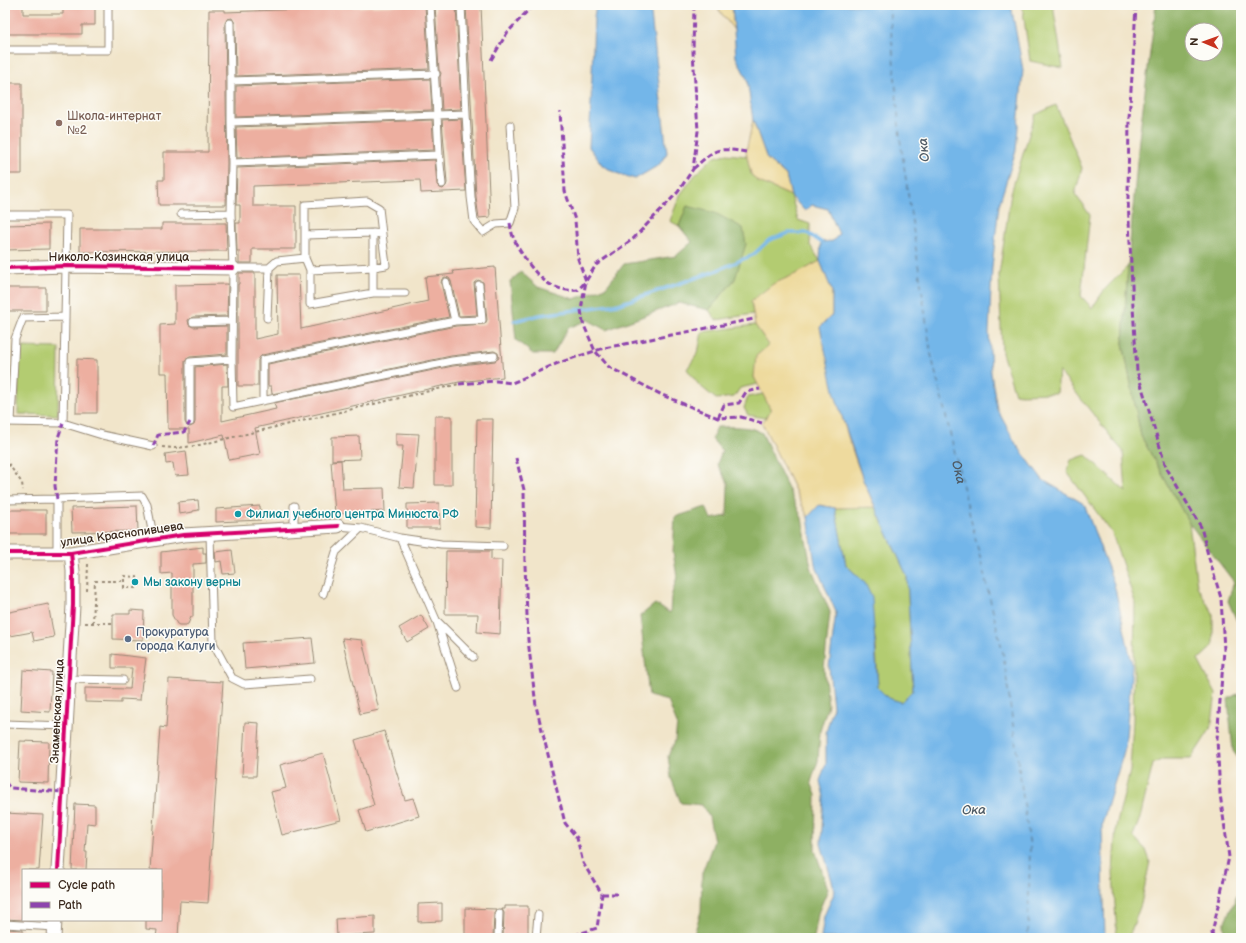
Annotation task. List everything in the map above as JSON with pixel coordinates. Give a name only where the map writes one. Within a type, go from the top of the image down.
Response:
[{"type":"street","name":"Николо-Козинская улица","points":[[5,268],[66,266],[233,268]]},
{"type":"street","name":"улица Краснопивцева","points":[[5,553],[71,553],[183,535],[338,526]]},
{"type":"street","name":"Знаменская улица","points":[[58,869],[73,605],[73,571],[71,553]]},
{"type":"lane","points":[[5,50],[108,50],[108,5]]},
{"type":"lane","points":[[430,5],[436,74],[439,155],[442,184]]},
{"type":"lane","points":[[461,5],[471,197],[474,221],[482,232],[496,224],[510,223],[514,208],[510,125]]},
{"type":"lane","points":[[230,23],[233,407],[452,361],[494,356]]},
{"type":"lane","points":[[231,81],[436,74]]},
{"type":"lane","points":[[231,122],[466,114]]},
{"type":"lane","points":[[232,162],[439,155]]},
{"type":"lane","points":[[310,270],[374,267],[386,265],[380,208],[367,201],[305,205],[305,258],[310,270],[310,304],[373,293],[405,293]]},
{"type":"lane","points":[[181,214],[231,214]]},
{"type":"lane","points":[[5,215],[67,215],[63,423]]},
{"type":"lane","points":[[373,233],[373,293]]},
{"type":"lane","points":[[305,235],[382,234]]},
{"type":"lane","points":[[233,268],[269,268],[278,261],[305,258]]},
{"type":"lane","points":[[267,318],[269,268]]},
{"type":"lane","points":[[446,282],[455,321]]},
{"type":"lane","points":[[263,400],[263,360],[455,321],[482,320],[479,285]]},
{"type":"lane","points":[[65,317],[23,318],[15,339],[8,422],[63,423],[102,435],[153,446]]},
{"type":"lane","points":[[193,322],[232,321]]},
{"type":"lane","points":[[190,422],[190,362],[232,359]]},
{"type":"lane","points":[[5,500],[142,496],[147,505],[154,540]]},
{"type":"lane","points":[[57,499],[57,553]]},
{"type":"lane","points":[[294,506],[294,529]]},
{"type":"lane","points":[[338,526],[361,528],[400,538],[441,544],[503,546]]},
{"type":"lane","points":[[323,594],[336,552],[361,528]]},
{"type":"lane","points":[[210,534],[212,643],[232,678],[244,684],[310,679]]},
{"type":"lane","points":[[400,538],[437,622],[458,688]]},
{"type":"lane","points":[[437,622],[474,657]]},
{"type":"lane","points":[[69,679],[123,680]]},
{"type":"lane","points":[[5,724],[66,726]]},
{"type":"lane","points":[[498,938],[499,913]]},
{"type":"lane","points":[[536,938],[538,915]]},
{"type":"lane","points":[[5,924],[55,928]]},
{"type":"path","points":[[153,446],[175,448],[195,446],[459,384]]},
{"type":"path","points":[[5,459],[22,483],[26,499]]},
{"type":"path","points":[[124,576],[137,576],[136,588],[124,588],[124,581],[124,576]]},
{"type":"path","points":[[93,623],[95,581],[124,581]]},
{"type":"path","points":[[85,623],[113,623]]},
{"type":"green space","points":[[1022,5],[1053,5],[1063,68],[1030,61]]},
{"type":"green space","points":[[1156,5],[1241,5],[1241,630],[1228,601],[1234,582],[1189,523],[1141,436],[1123,343],[1139,139]]},
{"type":"green space","points":[[1056,105],[1082,168],[1075,194],[1090,215],[1081,296],[1092,308],[1105,289],[1128,266],[1123,343],[1141,436],[1189,523],[1197,586],[1213,614],[1213,646],[1198,660],[1216,694],[1211,728],[1191,759],[1163,759],[1153,764],[1140,818],[1133,836],[1146,850],[1150,861],[1141,904],[1129,937],[1130,938],[1117,938],[1113,872],[1116,827],[1130,771],[1133,720],[1135,602],[1112,533],[1067,472],[1071,460],[1086,455],[1126,492],[1123,451],[1059,371],[1057,393],[1015,394],[1002,353],[999,275],[1011,193],[1035,115]]},
{"type":"green space","points":[[726,154],[747,156],[751,174],[757,181],[791,196],[798,220],[810,224],[810,245],[820,261],[751,301],[753,314],[716,320],[709,310],[735,279],[687,206],[679,226],[670,221],[680,195],[696,174],[712,158]]},
{"type":"green space","points":[[687,206],[715,213],[743,228],[746,244],[735,279],[709,310],[679,303],[606,330],[588,320],[568,328],[553,354],[533,354],[516,340],[510,281],[521,272],[538,287],[574,299],[606,287],[624,264],[676,256],[692,242],[679,226]]},
{"type":"green space","points":[[755,325],[769,345],[754,377],[758,384],[740,388],[734,397],[716,399],[699,385],[687,369],[698,353],[702,332]]},
{"type":"green space","points":[[19,347],[59,348],[58,415],[18,414]]},
{"type":"green space","points":[[763,394],[771,410],[765,418],[748,415],[744,408],[748,397]]},
{"type":"green space","points":[[717,427],[746,428],[757,430],[762,433],[802,518],[811,567],[830,612],[824,669],[828,705],[820,731],[818,761],[811,782],[816,795],[815,850],[828,889],[818,913],[814,938],[693,938],[701,911],[702,873],[714,841],[709,817],[702,805],[681,803],[671,778],[668,756],[675,741],[677,724],[668,701],[649,696],[640,616],[655,604],[670,613],[671,597],[677,577],[673,552],[675,517],[706,507],[711,519],[727,516],[728,483],[717,464],[722,451],[712,439]]},
{"type":"green space","points":[[875,507],[907,576],[913,690],[901,702],[888,698],[878,688],[876,644],[865,583],[846,565],[835,508]]},
{"type":"green space","points":[[1237,694],[1241,696],[1241,762],[1233,751],[1228,699]]},
{"type":"green space","points":[[1241,887],[1241,938],[1226,938],[1224,924]]},
{"type":"sand","points":[[715,5],[732,5],[734,30],[716,6]]},
{"type":"sand","points":[[753,120],[767,159],[786,175],[791,196],[757,181],[751,174],[746,152]]},
{"type":"sand","points":[[820,261],[832,291],[832,315],[820,327],[836,396],[849,441],[865,485],[875,507],[835,508],[820,505],[808,517],[762,423],[771,410],[754,377],[756,356],[769,345],[755,325],[751,301],[773,284]]},
{"type":"water","points":[[596,5],[650,6],[667,153],[659,165],[635,179],[619,174],[603,166],[589,147],[594,17]]},
{"type":"water","name":"Ока","points":[[732,5],[1011,5],[1023,70],[1016,150],[999,205],[992,267],[989,333],[991,373],[997,409],[1016,444],[1043,480],[1084,504],[1114,584],[1132,664],[1125,748],[1102,824],[1105,938],[821,938],[824,916],[835,891],[821,844],[824,797],[820,781],[826,763],[826,733],[833,707],[829,667],[836,612],[815,564],[808,517],[819,505],[835,508],[846,565],[865,583],[872,598],[878,688],[888,698],[901,702],[913,690],[907,576],[863,480],[835,395],[820,327],[832,315],[832,291],[820,261],[821,242],[833,241],[839,234],[828,209],[812,205],[805,211],[791,196],[786,175],[767,159],[753,120],[747,79],[736,57]]},
{"type":"building","points":[[5,5],[23,5],[23,14],[63,14],[63,5],[95,5],[95,25],[82,25],[82,34],[5,34]]},
{"type":"building","points":[[425,5],[429,69],[236,76],[235,23],[232,18],[227,19],[225,23],[227,163],[226,205],[159,205],[158,180],[164,180],[164,152],[208,152],[209,10],[225,10],[225,12]]},
{"type":"building","points":[[435,5],[456,5],[461,109],[442,110],[441,73],[439,70]]},
{"type":"building","points":[[466,5],[481,5],[490,217],[479,218],[476,197]]},
{"type":"building","points":[[430,79],[432,110],[236,117],[236,86]]},
{"type":"building","points":[[5,83],[22,83],[22,174],[5,174]]},
{"type":"building","points":[[461,119],[466,191],[421,193],[420,180],[253,186],[253,206],[296,206],[296,249],[252,249],[252,263],[239,263],[236,223],[240,223],[240,205],[236,205],[237,168],[435,160],[437,185],[443,189],[447,183],[442,120]]},
{"type":"building","points":[[432,120],[434,150],[237,158],[236,127]]},
{"type":"building","points":[[162,223],[226,223],[227,251],[80,252],[80,229],[162,229]]},
{"type":"building","points":[[49,224],[49,249],[5,250],[5,225]]},
{"type":"building","points":[[495,267],[503,377],[459,382],[255,428],[260,454],[229,460],[224,435],[189,443],[189,429],[168,429],[167,373],[160,373],[160,325],[175,324],[175,285],[228,284],[227,316],[193,317],[188,320],[189,325],[193,327],[227,326],[227,354],[190,357],[185,360],[185,422],[187,426],[190,427],[194,425],[195,422],[195,367],[227,364],[228,386],[222,386],[222,421],[276,409],[274,403],[453,366],[495,361],[499,358],[498,353],[494,351],[451,356],[272,394],[271,386],[268,386],[268,364],[456,326],[485,324],[487,320],[483,282],[478,280],[474,283],[477,315],[459,316],[451,281],[449,278],[445,277],[442,279],[441,283],[449,317],[262,355],[258,360],[258,386],[238,386],[239,273],[255,273],[255,339],[278,334],[277,275],[299,275],[301,329],[428,301],[425,277],[454,274],[453,271]]},
{"type":"building","points":[[5,288],[46,288],[46,311],[5,311]]},
{"type":"building","points":[[77,359],[97,360],[97,413],[76,413]]},
{"type":"building","points":[[435,416],[452,416],[452,485],[435,485]]},
{"type":"building","points":[[477,419],[493,419],[491,528],[475,527]]},
{"type":"building","points":[[396,433],[419,434],[414,488],[399,487],[403,446],[396,446]]},
{"type":"building","points":[[359,436],[360,459],[332,460],[332,437]]},
{"type":"building","points":[[186,451],[189,475],[175,476],[173,463],[166,464],[165,454]]},
{"type":"building","points":[[341,460],[343,489],[384,488],[385,511],[335,514],[331,461]]},
{"type":"building","points":[[198,500],[199,510],[179,514],[178,502]]},
{"type":"building","points":[[439,503],[440,528],[407,528],[407,504]]},
{"type":"building","points":[[137,506],[138,531],[72,532],[71,508]]},
{"type":"building","name":"Филиал учебного центра Минюста РФ","points":[[260,506],[261,520],[216,522],[216,509]]},
{"type":"building","points":[[5,510],[46,510],[46,534],[5,534]]},
{"type":"building","points":[[203,547],[203,553],[206,553],[206,563],[193,564],[193,617],[191,617],[188,624],[179,625],[172,615],[172,573],[161,574],[161,552]]},
{"type":"building","points":[[232,550],[235,573],[223,574],[221,561],[216,562],[215,552]]},
{"type":"building","points":[[446,551],[491,551],[491,560],[502,560],[500,634],[477,632],[478,614],[445,614]]},
{"type":"building","points":[[48,604],[54,637],[34,641],[32,632],[5,637],[5,613]]},
{"type":"building","points":[[130,610],[144,611],[143,640],[113,639],[113,614],[130,614]]},
{"type":"building","points":[[421,615],[429,629],[407,642],[399,628]]},
{"type":"building","points":[[312,638],[315,663],[245,669],[243,643]]},
{"type":"building","points":[[342,638],[362,640],[379,710],[360,714]]},
{"type":"building","points":[[112,654],[146,658],[140,700],[121,699],[121,703],[85,702],[85,688],[130,689],[132,668],[112,668]]},
{"type":"building","points":[[23,670],[52,672],[50,712],[21,710]]},
{"type":"building","points":[[169,679],[223,682],[208,903],[180,901],[178,938],[156,938],[157,930],[146,929],[146,921],[162,921],[162,869],[150,869],[160,727],[166,728]]},
{"type":"building","points":[[245,722],[259,723],[256,776],[242,776]]},
{"type":"building","points":[[384,731],[405,800],[413,798],[419,816],[366,832],[359,810],[374,805],[355,740]]},
{"type":"building","points":[[20,741],[49,742],[48,783],[18,782]]},
{"type":"building","points":[[323,753],[341,820],[282,835],[271,792],[286,788],[280,765]]},
{"type":"building","points":[[75,804],[95,805],[95,824],[87,823],[85,852],[87,852],[86,869],[72,869]]},
{"type":"building","points":[[5,813],[43,815],[39,869],[22,869],[22,920],[5,919]]},
{"type":"building","points":[[442,903],[442,921],[418,922],[418,904]]},
{"type":"building","points":[[505,906],[528,906],[528,938],[503,938],[504,913],[502,909],[505,909]]},
{"type":"building","points":[[465,908],[496,909],[494,913],[493,938],[465,938]]},
{"type":"building","points":[[375,916],[375,934],[337,936],[336,919]]},
{"type":"building","points":[[5,929],[23,930],[23,938],[5,938]]},
{"type":"waterway","points":[[514,321],[540,315],[619,304],[713,272],[753,255],[769,240],[789,233],[807,233],[821,242]]},
{"type":"ferry route","points":[[889,5],[900,138],[931,354],[1003,653],[1030,847],[1028,938]]},
{"type":"marked path","points":[[491,60],[507,33],[533,5]]},
{"type":"marked path","points":[[695,5],[693,52],[698,131],[693,169],[678,192],[633,239],[596,265],[586,281],[581,310],[583,323],[595,351],[609,367],[662,395],[718,418],[741,417],[762,423]]},
{"type":"marked path","points":[[1136,5],[1129,118],[1128,199],[1137,371],[1166,467],[1201,527],[1221,598],[1224,650],[1217,739],[1220,794],[1229,857],[1212,933],[1213,938]]},
{"type":"marked path","points":[[510,223],[513,237],[520,250],[533,270],[546,282],[560,289],[578,290],[586,281],[578,259],[575,220],[565,191],[560,111]]},
{"type":"marked path","points":[[693,169],[706,157],[716,151],[728,150],[746,152]]},
{"type":"marked path","points":[[459,384],[496,381],[512,383],[558,363],[604,348],[754,319]]},
{"type":"marked path","points":[[718,418],[724,405],[739,403],[746,392],[760,389]]},
{"type":"marked path","points":[[153,446],[158,435],[184,432],[190,422]]},
{"type":"marked path","points":[[57,499],[55,486],[58,438],[63,423]]},
{"type":"marked path","points":[[516,458],[524,490],[528,640],[536,706],[565,823],[577,838],[583,863],[602,894],[597,928],[570,938]]},
{"type":"marked path","points":[[5,782],[10,788],[63,792]]},
{"type":"marked path","points":[[602,894],[617,894]]},
{"type":"cycle path","points":[[5,268],[66,266],[233,268]]},
{"type":"cycle path","points":[[5,553],[71,553],[183,535],[338,526]]},
{"type":"cycle path","points":[[58,869],[73,605],[73,571],[71,553]]},
{"type":"place","name":"Школа-интернат №2","points":[[59,123]]},
{"type":"place","name":"Филиал учебного центра Минюста РФ","points":[[238,514]]},
{"type":"place","name":"Мы закону верны","points":[[135,582]]},
{"type":"place","name":"Прокуратура города Калуги","points":[[128,639]]}]
